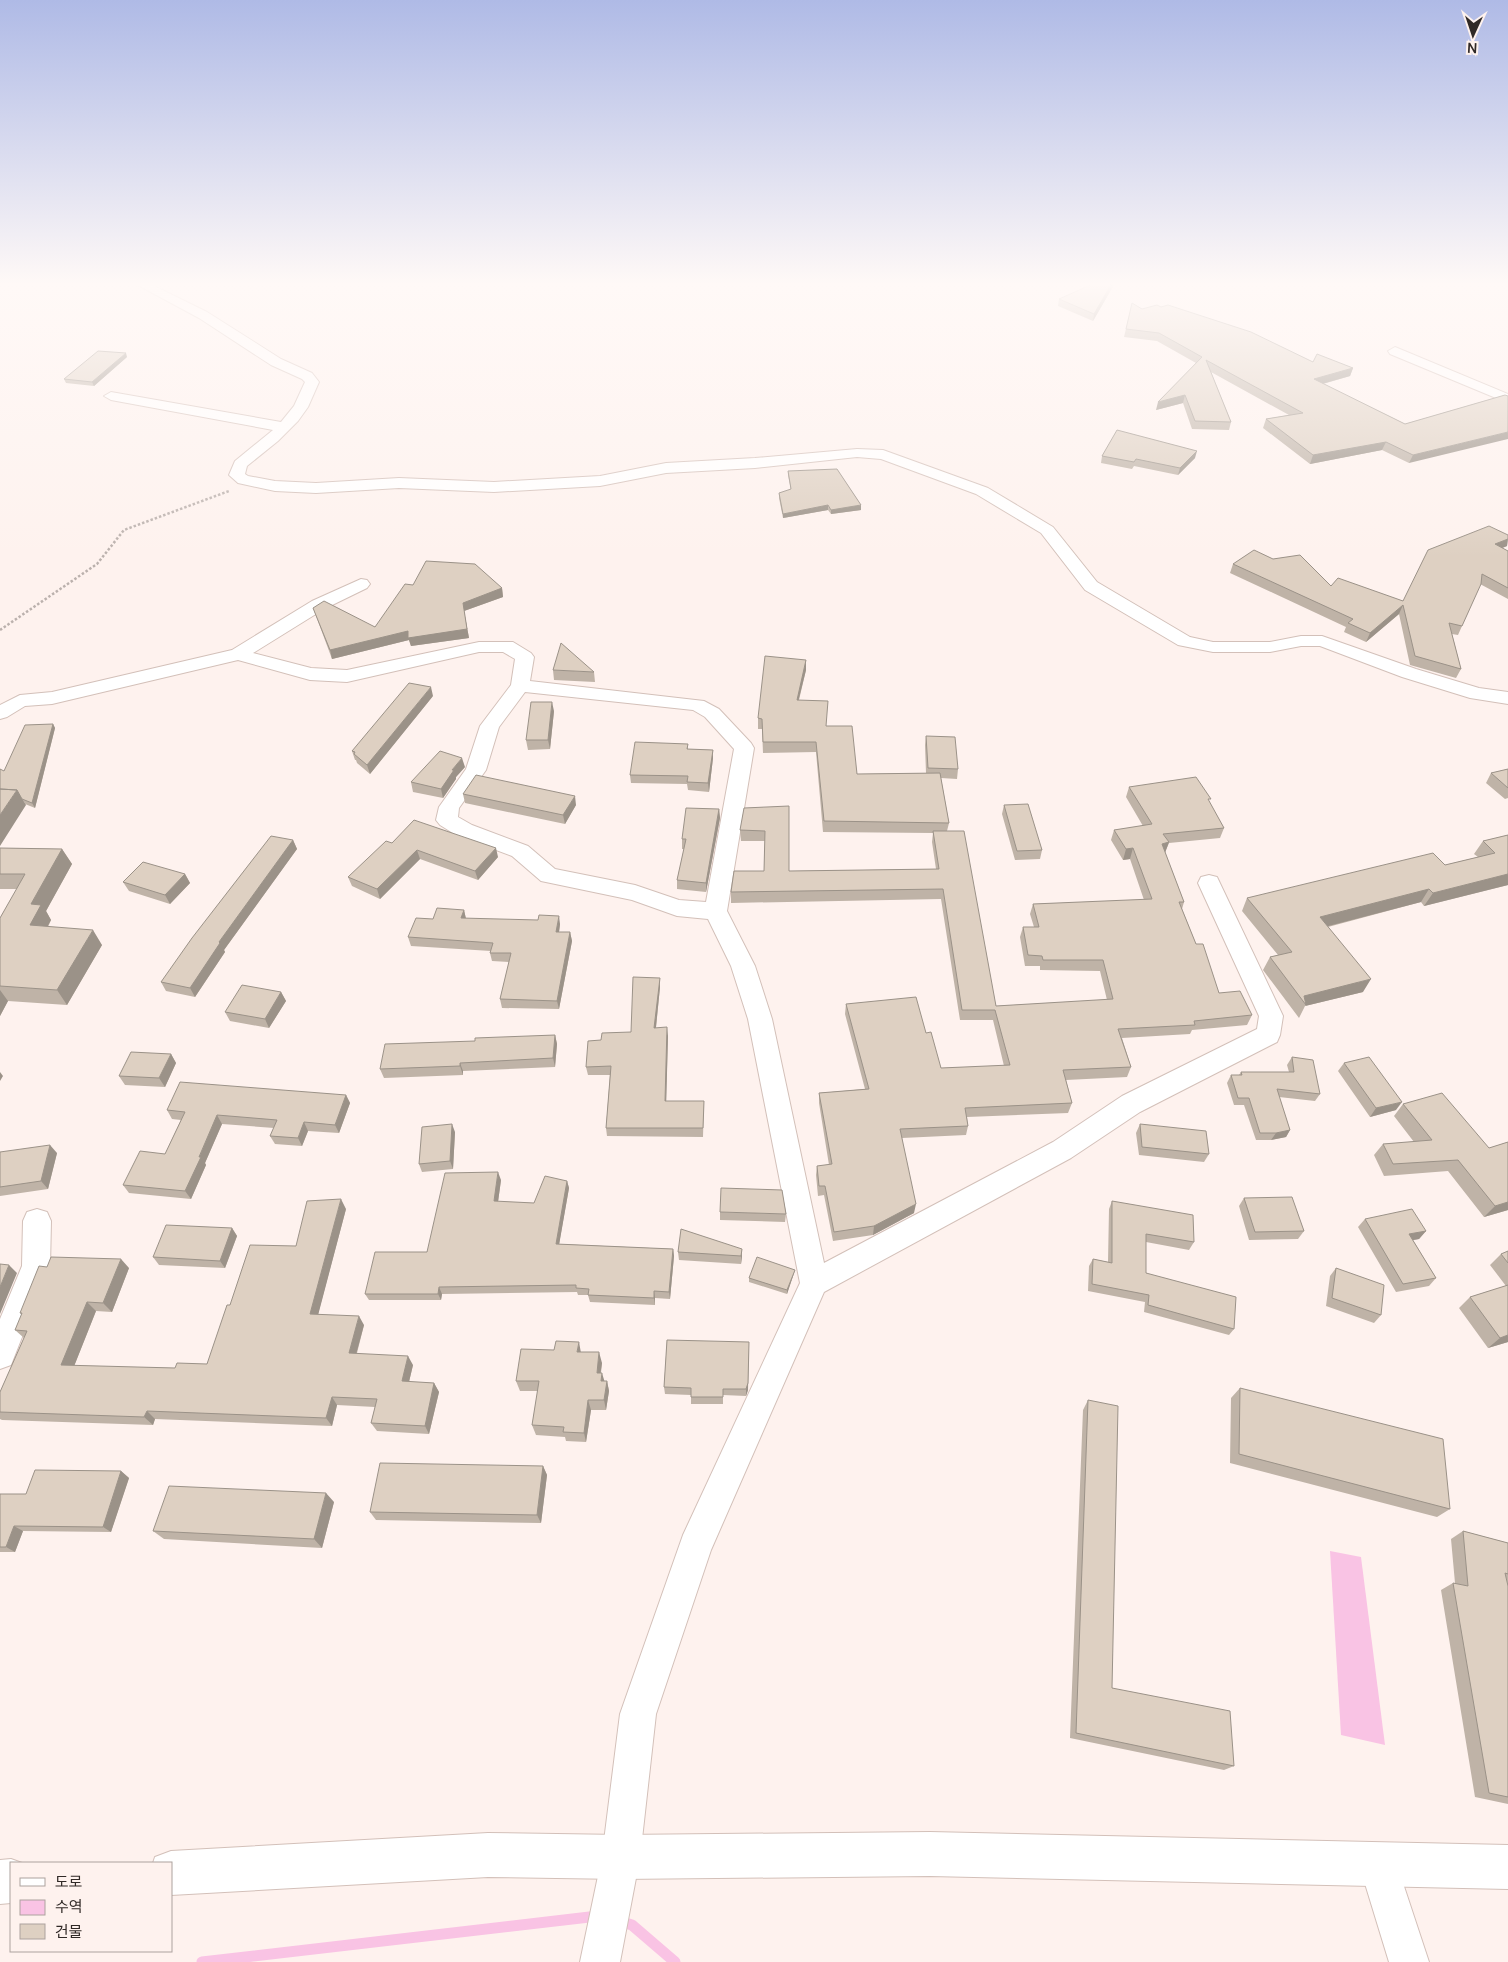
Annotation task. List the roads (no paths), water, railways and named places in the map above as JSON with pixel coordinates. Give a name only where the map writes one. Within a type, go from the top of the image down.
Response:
[{"type":"main road","points":[[172,1873],[488,1855],[621,1857],[930,1854],[1508,1867]]},
{"type":"street","points":[[303,375],[312,382],[309,394],[299,413],[240,464],[237,475],[243,480],[275,486],[316,488],[399,482],[494,488],[600,481],[666,468],[754,463],[857,453],[884,455],[982,490],[1047,530],[1091,586],[1184,641],[1213,647],[1261,647],[1301,641],[1322,641],[1410,673],[1477,694],[1508,698]]},
{"type":"street","points":[[1451,375],[1508,400]]},
{"type":"street","points":[[111,396],[283,427]]},
{"type":"street","points":[[0,713],[20,701],[52,698],[238,654],[318,605],[361,584]]},
{"type":"street","points":[[238,654],[310,674],[347,676],[479,647],[507,646],[525,657],[520,686],[490,726],[476,770],[449,808],[447,820],[464,830],[488,837],[520,851],[549,875],[635,893],[677,908],[716,911]]},
{"type":"street","points":[[520,686],[697,706],[712,713],[744,748],[716,911],[743,966],[760,1019],[814,1284],[696,1547],[638,1714],[621,1857],[600,1962]]},
{"type":"street","points":[[814,1284],[1062,1150],[1131,1104],[1268,1035],[1271,1016],[1209,884]]},
{"type":"street","points":[[0,1355],[36,1266],[37,1221]]},
{"type":"street","points":[[1378,1864],[1409,1962]]},
{"type":"water","points":[[1330,1551],[1361,1557],[1385,1745],[1341,1735]]},
{"type":"waterway","points":[[202,1962],[598,1916]]},
{"type":"waterway","points":[[619,1921],[632,1925],[675,1962]]}]
